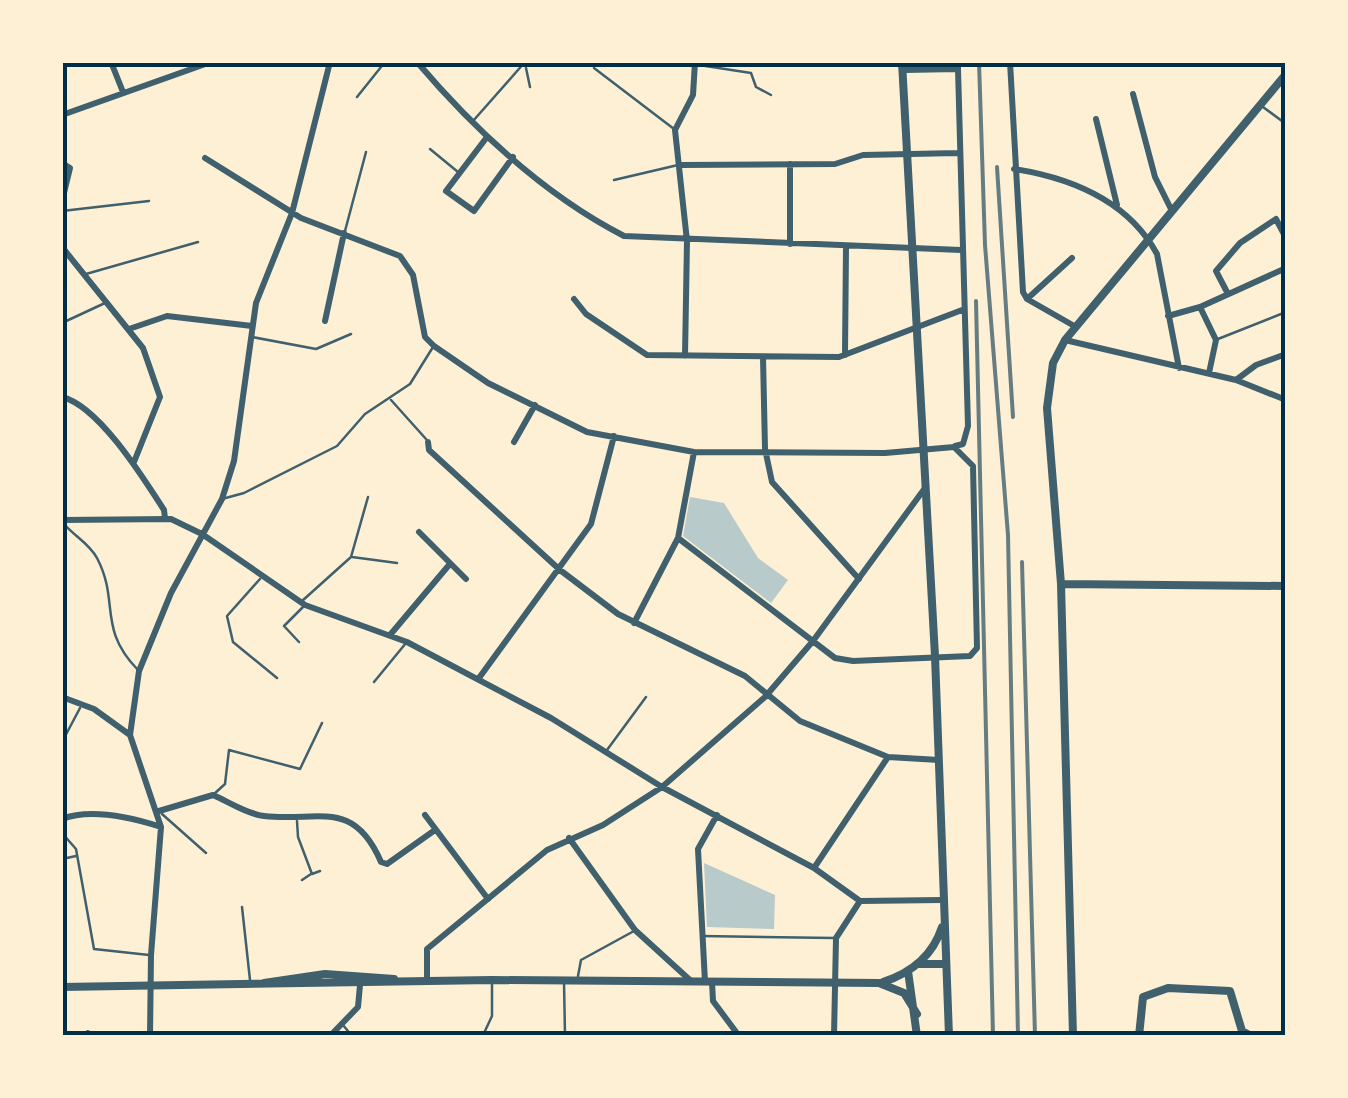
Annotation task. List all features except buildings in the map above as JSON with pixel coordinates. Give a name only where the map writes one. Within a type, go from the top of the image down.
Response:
[{"type":"street","points":[[111,62],[123,92]]},
{"type":"street","points":[[166,62],[170,76]]},
{"type":"street","points":[[62,115],[211,62]]},
{"type":"street","points":[[150,1036],[151,955],[161,827],[159,811],[144,783],[130,734],[139,671],[171,593],[222,499],[234,461],[252,326],[264,278],[292,214],[330,62]]},
{"type":"street","points":[[416,62],[487,137],[583,215],[624,236],[961,250]]},
{"type":"street","points":[[1010,62],[1014,168],[1027,299]]},
{"type":"street","points":[[685,356],[687,241],[676,130],[693,95],[696,64]]},
{"type":"street","points":[[205,158],[292,214],[400,256],[413,275],[425,337],[434,346],[488,383],[586,432],[694,452],[924,450],[954,447],[962,444],[968,426],[958,66],[903,66],[918,326],[924,450],[926,486],[936,656],[948,1036]]},
{"type":"street","points":[[1074,1036],[1060,584],[1048,408],[1053,362],[1065,340],[1286,74]]},
{"type":"street","points":[[1133,94],[1154,176],[1172,210]]},
{"type":"street","points":[[1096,119],[1117,207]]},
{"type":"street","points":[[487,137],[446,190],[474,211],[513,157]]},
{"type":"street","points":[[680,165],[790,164],[958,153]]},
{"type":"street","points":[[62,163],[70,168],[62,202]]},
{"type":"street","points":[[790,164],[790,244]]},
{"type":"street","points":[[1014,168],[1060,176],[1117,207],[1149,239],[1156,254],[1179,368]]},
{"type":"street","points":[[1228,294],[1216,271],[1240,243],[1276,219],[1286,238]]},
{"type":"street","points":[[325,321],[344,233]]},
{"type":"street","points":[[846,246],[846,355]]},
{"type":"street","points":[[62,247],[143,348],[160,397],[134,462]]},
{"type":"street","points":[[1027,299],[1072,258]]},
{"type":"street","points":[[1168,316],[1200,307],[1286,268]]},
{"type":"street","points":[[574,299],[586,314],[647,355],[846,355],[962,310]]},
{"type":"street","points":[[1027,299],[1076,327]]},
{"type":"street","points":[[1200,307],[1216,340],[1209,374]]},
{"type":"street","points":[[129,328],[167,316],[252,326]]},
{"type":"street","points":[[1065,340],[1236,380],[1286,400]]},
{"type":"street","points":[[1236,380],[1256,365],[1286,354]]},
{"type":"street","points":[[763,357],[765,449],[772,482],[859,579]]},
{"type":"street","points":[[62,396],[76,402],[134,462],[164,510],[164,518]]},
{"type":"street","points":[[514,442],[535,405]]},
{"type":"street","points":[[478,678],[560,570],[596,513],[614,436]]},
{"type":"street","points":[[428,442],[429,450],[560,570],[634,622],[730,668],[800,721],[888,757],[939,760]]},
{"type":"street","points":[[678,538],[836,658],[853,661],[970,656],[977,648],[974,466],[954,447]]},
{"type":"street","points":[[634,622],[678,538],[694,452]]},
{"type":"street","points":[[426,980],[427,949],[568,838],[604,825],[662,786],[765,696],[814,642],[926,486]]},
{"type":"street","points":[[62,521],[164,518],[202,534],[303,604],[390,634],[478,678],[662,786],[814,868],[860,901],[942,900]]},
{"type":"street","points":[[419,532],[466,579]]},
{"type":"street","points":[[390,634],[449,565]]},
{"type":"street","points":[[1060,584],[1286,586]]},
{"type":"street","points":[[62,697],[82,702],[130,734]]},
{"type":"street","points":[[814,868],[888,757]]},
{"type":"street","points":[[159,811],[213,795],[260,816],[343,818],[362,827],[381,862],[387,864],[435,830]]},
{"type":"street","points":[[62,819],[74,815],[132,819],[161,827]]},
{"type":"street","points":[[425,815],[488,899]]},
{"type":"street","points":[[717,815],[698,848],[702,936],[713,1002],[739,1036]]},
{"type":"street","points":[[568,838],[635,930],[691,982]]},
{"type":"street","points":[[834,1036],[836,938],[860,901]]},
{"type":"street","points":[[879,984],[916,964],[938,942],[942,927]]},
{"type":"street","points":[[916,964],[946,964]]},
{"type":"street","points":[[908,971],[917,1014],[917,1036]]},
{"type":"street","points":[[253,984],[324,974],[404,981]]},
{"type":"street","points":[[62,987],[360,985],[426,980],[879,984],[904,993],[917,1014]]},
{"type":"street","points":[[330,1036],[358,1007],[360,985]]},
{"type":"street","points":[[1139,1036],[1143,997],[1168,988],[1230,992],[1242,1031],[1251,1036]]},
{"type":"lane","points":[[357,96],[385,62]]},
{"type":"lane","points":[[472,122],[525,64]]},
{"type":"lane","points":[[525,64],[530,87]]},
{"type":"lane","points":[[696,64],[751,73],[756,87],[771,94]]},
{"type":"lane","points":[[594,68],[676,130]]},
{"type":"lane","points":[[1260,104],[1286,124]]},
{"type":"lane","points":[[430,149],[459,173]]},
{"type":"lane","points":[[344,233],[366,152]]},
{"type":"lane","points":[[614,180],[680,165]]},
{"type":"lane","points":[[62,211],[149,201]]},
{"type":"lane","points":[[84,274],[198,242]]},
{"type":"lane","points":[[62,323],[107,302]]},
{"type":"lane","points":[[1216,340],[1286,312]]},
{"type":"lane","points":[[250,336],[316,350],[351,334]]},
{"type":"lane","points":[[222,499],[244,493],[336,446],[365,414],[390,399],[421,371],[434,346]]},
{"type":"lane","points":[[390,399],[428,442]]},
{"type":"lane","points":[[299,642],[284,626],[351,557],[368,497]]},
{"type":"lane","points":[[62,521],[96,556],[111,631],[120,652],[139,671]]},
{"type":"lane","points":[[351,557],[397,563]]},
{"type":"lane","points":[[264,574],[227,616],[234,642],[277,678]]},
{"type":"lane","points":[[374,682],[407,642]]},
{"type":"lane","points":[[606,751],[646,697]]},
{"type":"lane","points":[[62,742],[82,702]]},
{"type":"lane","points":[[213,795],[225,784],[228,750],[300,769],[322,723]]},
{"type":"lane","points":[[159,811],[206,852]]},
{"type":"lane","points":[[297,814],[298,837],[312,874]]},
{"type":"lane","points":[[62,833],[78,856],[94,949],[151,955]]},
{"type":"lane","points":[[62,859],[78,856]]},
{"type":"lane","points":[[302,880],[320,871]]},
{"type":"lane","points":[[242,906],[253,984]]},
{"type":"lane","points":[[578,980],[581,960],[635,930]]},
{"type":"lane","points":[[702,936],[836,938]]},
{"type":"lane","points":[[484,1030],[492,1016],[492,980]]},
{"type":"lane","points":[[564,980],[565,1036]]},
{"type":"lane","points":[[342,1024],[352,1036]]},
{"type":"shaded area","points":[[690,497],[724,503],[758,558],[788,580],[771,603],[683,536]]},
{"type":"shaded area","points":[[704,863],[775,895],[774,929],[707,927]]},
{"type":"railway","points":[[979,62],[985,245],[1008,535],[1018,1036]]},
{"type":"railway","points":[[997,167],[1013,417]]},
{"type":"railway","points":[[976,301],[993,1036]]},
{"type":"railway","points":[[1022,562],[1035,1036]]}]
